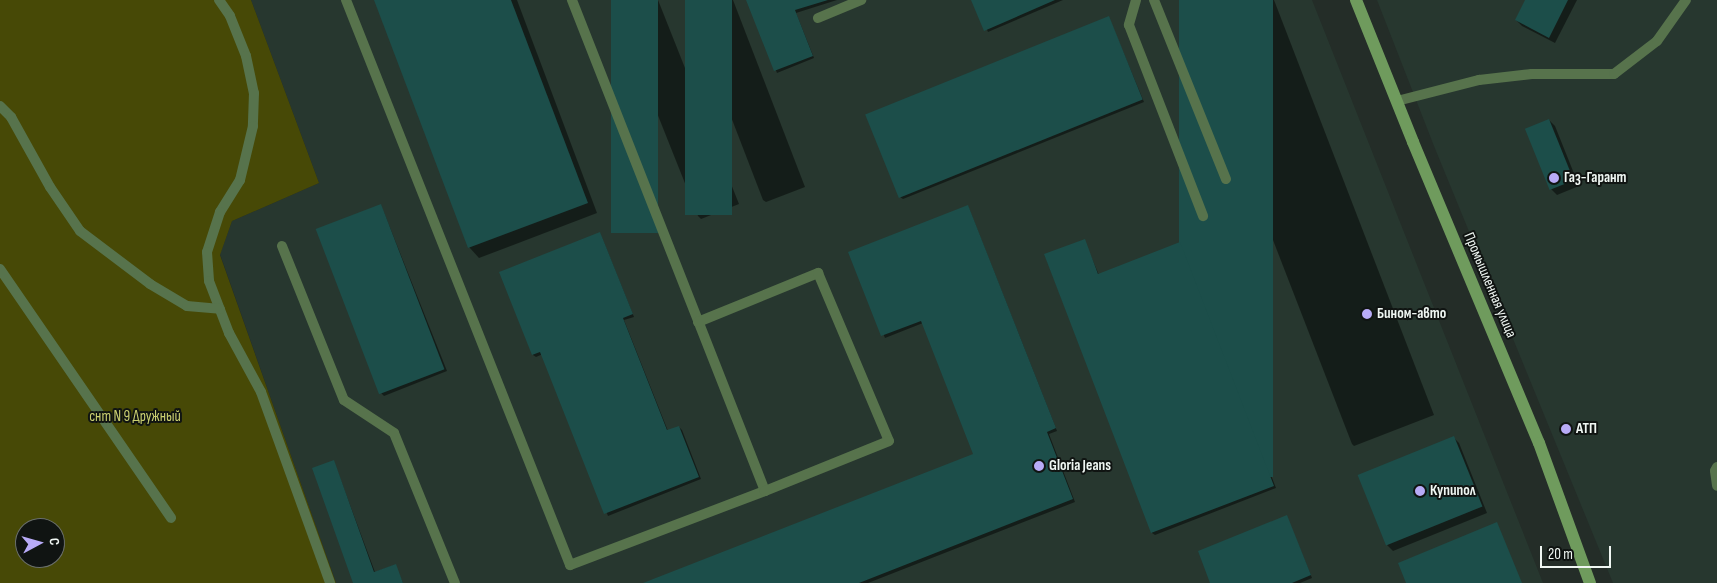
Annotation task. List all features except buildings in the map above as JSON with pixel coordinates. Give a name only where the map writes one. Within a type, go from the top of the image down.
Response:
[{"type":"main road","name":"Промышленная улица","points":[[1356,0],[1539,443],[1590,583]]},
{"type":"lane","points":[[219,0],[230,16],[246,56],[254,93],[253,126],[240,180],[220,212],[207,252],[210,281],[229,333],[261,392],[330,583]]},
{"type":"lane","points":[[346,0],[570,565],[889,441],[818,273],[698,322]]},
{"type":"lane","points":[[572,0],[765,490]]},
{"type":"lane","points":[[818,18],[862,0]]},
{"type":"lane","points":[[1136,0],[1129,25],[1203,216]]},
{"type":"lane","points":[[1154,0],[1226,179]]},
{"type":"lane","points":[[1397,101],[1479,80],[1532,74],[1614,74],[1657,41],[1686,0]]},
{"type":"lane","points":[[0,106],[11,117],[50,187],[80,231],[150,284],[187,306],[220,309]]},
{"type":"lane","points":[[282,246],[344,400],[394,433],[455,583]]},
{"type":"lane","points":[[0,269],[170,518]]},
{"type":"lane","points":[[1717,467],[1714,471],[1717,486]]},
{"type":"shaded area","points":[[251,0],[1312,0],[1543,583],[336,583],[220,254],[232,221],[319,183]]},
{"type":"shaded area","points":[[1377,0],[1717,0],[1717,583],[1613,583],[1434,146]]},
{"type":"green space","name":"снт N 9 Дружный","points":[[0,0],[251,0],[319,183],[232,221],[220,255],[336,583],[0,583]]},
{"type":"place","name":"Газ-Гарант","points":[[1554,178]]},
{"type":"place","name":"Бином-авто","points":[[1367,314]]},
{"type":"place","name":"АТП","points":[[1566,429]]},
{"type":"place","name":"Gloria Jeans","points":[[1039,466]]},
{"type":"place","name":"Купипол","points":[[1420,491]]}]
